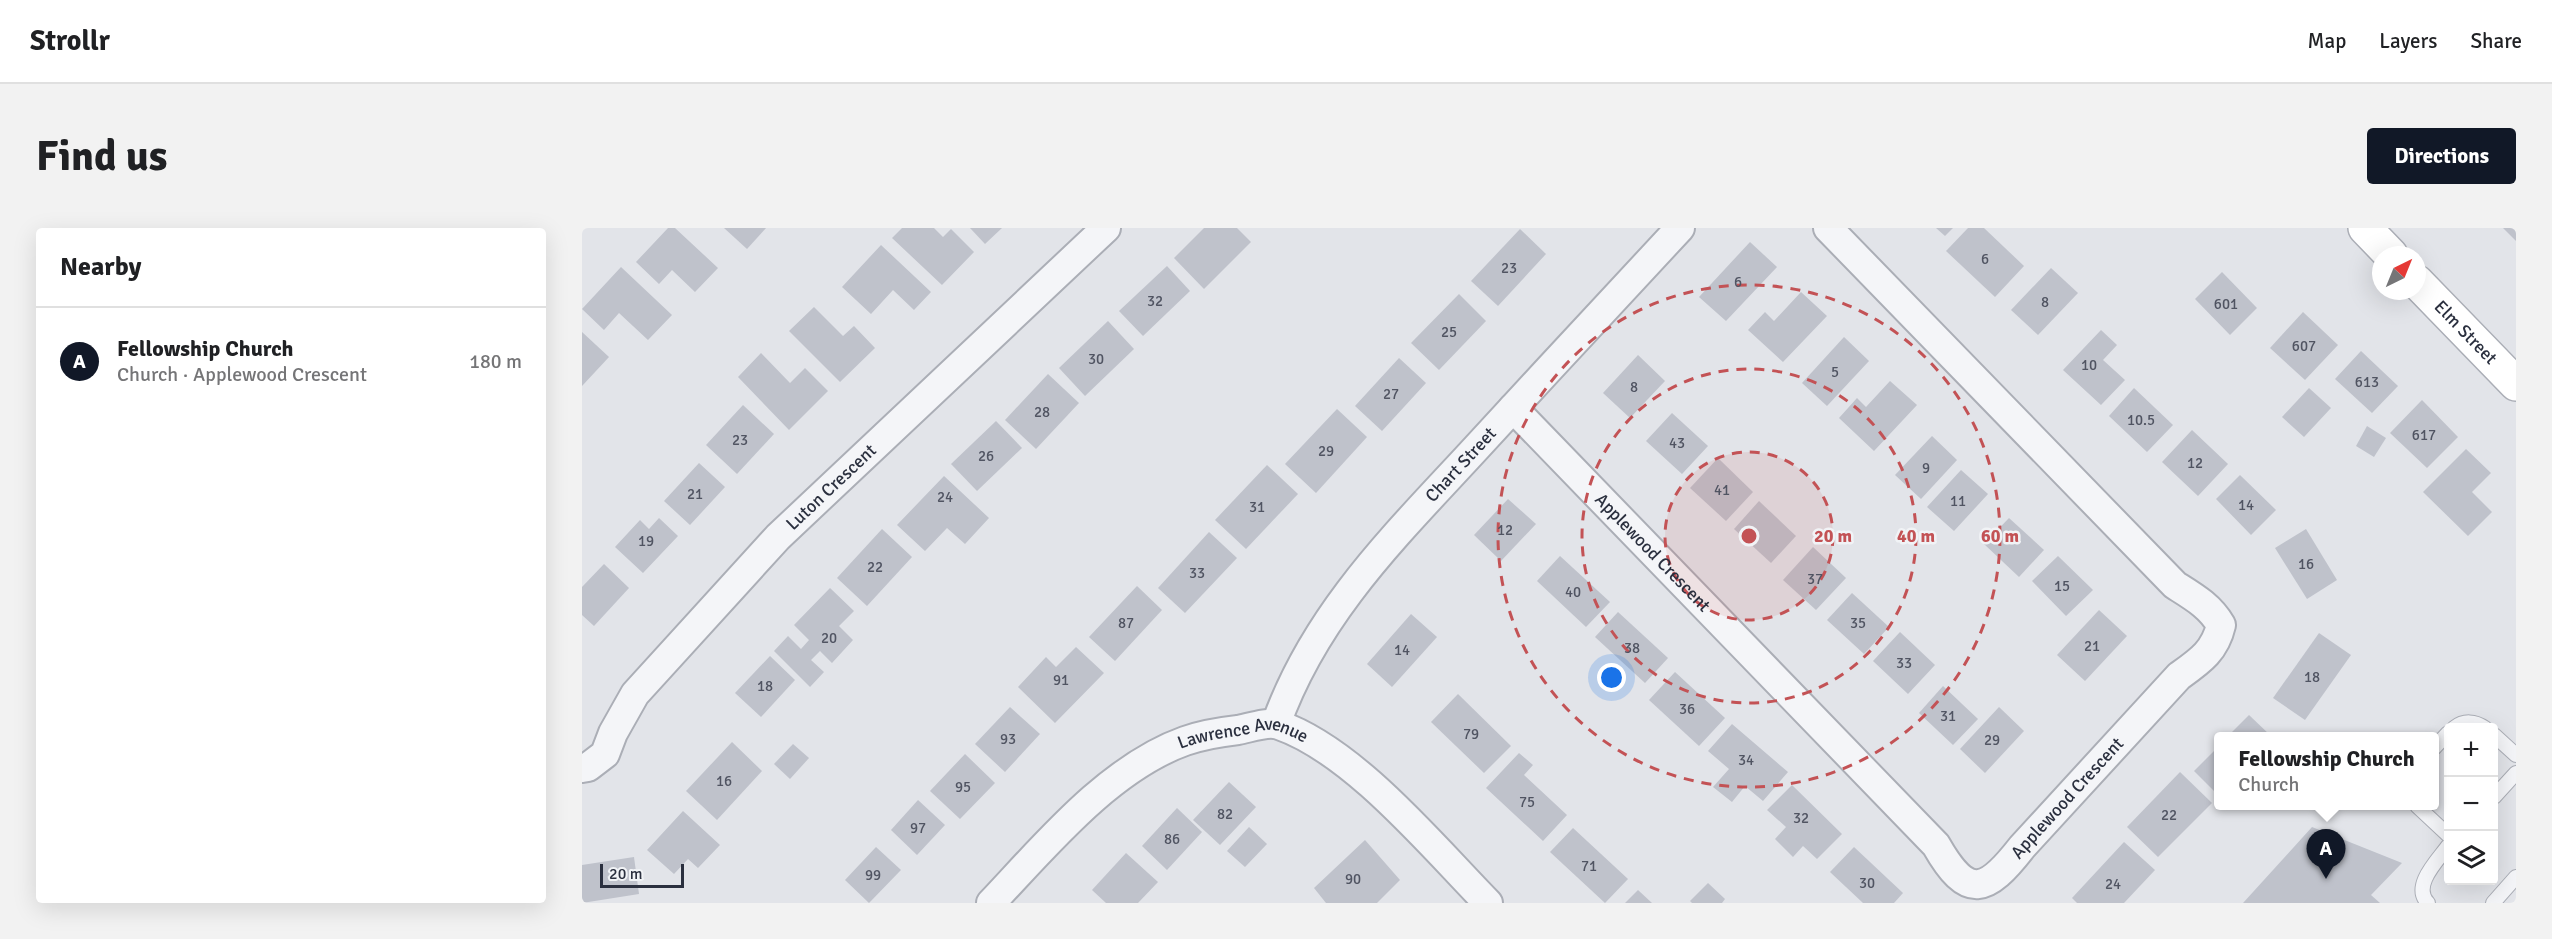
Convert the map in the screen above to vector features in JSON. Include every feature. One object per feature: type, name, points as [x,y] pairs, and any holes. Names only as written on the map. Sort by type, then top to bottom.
[{"type":"main road","points":[[2365,228],[2382,246]]},
{"type":"main road","name":"Elm Street","points":[[2426,291],[2516,384]]},
{"type":"street","name":"Luton Crescent","points":[[582,768],[588,767],[605,754],[613,733],[635,694],[778,537],[1106,228]]},
{"type":"street","name":"Chart Street","points":[[1276,724],[1287,693],[1312,643],[1343,598],[1414,515],[1680,228]]},
{"type":"street","name":"Applewood Crescent","points":[[1513,408],[1936,845],[1950,869],[1961,879],[1975,885],[1990,882],[2002,873],[2022,847],[2180,676],[2207,656],[2217,642],[2221,625],[2213,612],[2175,585],[1828,228]]},
{"type":"street","name":"Lawrence Avenue","points":[[992,903],[1058,832],[1094,799],[1132,771],[1184,741],[1214,733],[1276,724],[1342,760],[1382,795],[1487,902]]},
{"type":"lane","points":[[2498,739],[2516,755]]},
{"type":"lane","points":[[2498,792],[2516,773]]},
{"type":"lane","points":[[2421,810],[2444,831]]},
{"type":"lane","points":[[2428,903],[2424,900],[2422,888],[2426,877],[2444,852]]},
{"type":"lane","points":[[2493,903],[2516,877]]},
{"type":"building","points":[[668,228],[675,228],[718,268],[695,292],[672,270],[659,284],[636,262]]},
{"type":"building","points":[[724,228],[766,228],[747,249]]},
{"type":"building","points":[[902,228],[934,228],[943,237],[951,229],[974,252],[942,285],[892,238]]},
{"type":"building","points":[[970,228],[1002,228],[985,244]]},
{"type":"building","points":[[1204,228],[1237,228],[1251,242],[1204,289],[1174,258]]},
{"type":"building","points":[[1936,228],[1953,228],[1945,236]]},
{"type":"building","points":[[1968,228],[1984,228],[2024,266],[1995,297],[1946,251]]},
{"type":"building","points":[[2503,228],[2516,228],[2516,241]]},
{"type":"building","points":[[1520,229],[1546,254],[1498,306],[1471,281]]},
{"type":"building","points":[[1750,242],[1777,267],[1726,321],[1699,297]]},
{"type":"building","points":[[881,245],[931,292],[914,310],[893,290],[871,314],[842,287]]},
{"type":"building","points":[[1167,266],[1190,291],[1143,336],[1119,311]]},
{"type":"building","points":[[621,267],[672,315],[648,340],[619,313],[604,330],[582,309]]},
{"type":"building","points":[[2051,268],[2078,293],[2038,335],[2011,310]]},
{"type":"building","points":[[2222,272],[2257,308],[2230,335],[2195,299]]},
{"type":"building","points":[[1801,292],[1827,316],[1783,362],[1748,330],[1765,312],[1774,321]]},
{"type":"building","points":[[1459,294],[1486,321],[1439,370],[1411,343]]},
{"type":"building","points":[[814,307],[843,336],[854,326],[875,348],[840,382],[789,331]]},
{"type":"building","points":[[2303,312],[2338,345],[2305,380],[2270,348]]},
{"type":"building","points":[[1108,321],[1134,349],[1085,396],[1059,368]]},
{"type":"building","points":[[2101,330],[2117,345],[2103,360],[2125,380],[2101,405],[2063,370]]},
{"type":"building","points":[[582,332],[609,357],[582,386]]},
{"type":"building","points":[[1844,337],[1869,361],[1827,406],[1802,383]]},
{"type":"building","points":[[2361,351],[2398,386],[2372,413],[2335,379]]},
{"type":"building","points":[[761,353],[790,383],[805,368],[828,391],[789,430],[738,377]]},
{"type":"building","points":[[1638,355],[1665,381],[1630,418],[1603,393]]},
{"type":"building","points":[[1399,358],[1426,383],[1382,431],[1355,406]]},
{"type":"building","points":[[1048,374],[1079,403],[1036,449],[1005,420]]},
{"type":"building","points":[[1890,381],[1917,405],[1874,451],[1839,418],[1857,398],[1866,407]]},
{"type":"building","points":[[2134,388],[2173,425],[2147,452],[2109,416]]},
{"type":"building","points":[[2309,388],[2331,408],[2304,437],[2282,417]]},
{"type":"building","points":[[2422,400],[2458,437],[2427,468],[2390,433]]},
{"type":"building","points":[[743,405],[774,434],[737,474],[706,445]]},
{"type":"building","points":[[1337,409],[1367,437],[1316,493],[1285,464]]},
{"type":"building","points":[[1672,413],[1708,446],[1682,474],[1646,441]]},
{"type":"building","points":[[996,421],[1022,448],[977,491],[951,464]]},
{"type":"building","points":[[2367,426],[2386,438],[2374,457],[2356,446]]},
{"type":"building","points":[[2192,430],[2228,464],[2198,496],[2162,462]]},
{"type":"building","points":[[1932,436],[1957,460],[1921,499],[1895,475]]},
{"type":"building","points":[[2466,449],[2491,473],[2472,492],[2492,512],[2468,536],[2423,492]]},
{"type":"building","points":[[1718,458],[1753,492],[1726,521],[1690,488]]},
{"type":"building","points":[[699,463],[725,487],[690,525],[664,501]]},
{"type":"building","points":[[1267,465],[1298,494],[1246,549],[1215,520]]},
{"type":"building","points":[[1961,470],[1988,494],[1954,531],[1927,507]]},
{"type":"building","points":[[2240,475],[2276,510],[2251,535],[2216,499]]},
{"type":"building","points":[[944,476],[989,518],[965,544],[947,528],[925,551],[897,525]]},
{"type":"building","points":[[1508,499],[1536,524],[1501,561],[1474,535]]},
{"type":"building","points":[[1759,501],[1796,536],[1771,563],[1734,529]]},
{"type":"building","points":[[659,518],[678,536],[643,573],[615,547],[640,520],[649,529]]},
{"type":"building","points":[[2009,518],[2044,550],[2019,577],[1984,544]]},
{"type":"building","points":[[882,529],[912,557],[867,606],[837,578]]},
{"type":"building","points":[[2306,529],[2337,580],[2307,599],[2275,548]]},
{"type":"building","points":[[1209,532],[1237,558],[1185,613],[1158,588]]},
{"type":"building","points":[[1813,547],[1846,578],[1816,610],[1783,580]]},
{"type":"building","points":[[1560,556],[1610,602],[1586,627],[1537,581]]},
{"type":"building","points":[[2058,556],[2093,590],[2066,616],[2032,581]]},
{"type":"building","points":[[604,564],[629,588],[594,626],[582,615],[582,587]]},
{"type":"building","points":[[1137,586],[1162,610],[1115,661],[1089,637]]},
{"type":"building","points":[[830,588],[854,611],[839,626],[853,640],[832,663],[820,651],[811,660],[824,672],[810,687],[774,651],[788,636],[801,649],[809,640],[794,625]]},
{"type":"building","points":[[1852,593],[1889,627],[1864,654],[1827,620]]},
{"type":"building","points":[[2099,610],[2127,636],[2085,681],[2057,655]]},
{"type":"building","points":[[1618,612],[1668,658],[1645,683],[1595,637]]},
{"type":"building","points":[[1411,614],[1437,637],[1392,687],[1367,664]]},
{"type":"building","points":[[1900,632],[1935,665],[1908,694],[1873,661]]},
{"type":"building","points":[[2319,633],[2351,655],[2305,720],[2273,698]]},
{"type":"building","points":[[1076,647],[1104,673],[1055,723],[1018,687],[1046,657],[1056,667]]},
{"type":"building","points":[[770,656],[795,680],[761,717],[735,693]]},
{"type":"building","points":[[1675,672],[1725,718],[1699,746],[1649,700]]},
{"type":"building","points":[[1943,686],[1978,719],[1953,745],[1919,713]]},
{"type":"building","points":[[1458,694],[1511,746],[1484,773],[1431,722]]},
{"type":"building","points":[[1010,707],[1040,734],[1005,772],[975,744]]},
{"type":"building","points":[[1999,707],[2024,731],[1985,773],[1960,749]]},
{"type":"building","points":[[2249,715],[2267,732],[2232,732]]},
{"type":"building","points":[[1732,724],[1788,772],[1763,801],[1745,786],[1732,802],[1713,787],[1729,769],[1708,751]]},
{"type":"building","points":[[732,742],[762,771],[717,820],[686,791]]},
{"type":"building","points":[[793,744],[809,758],[790,779],[774,764]]},
{"type":"building","points":[[2214,751],[2214,791],[2194,771]]},
{"type":"building","points":[[1519,753],[1533,765],[1524,775],[1567,815],[1543,841],[1486,788]]},
{"type":"building","points":[[965,754],[995,783],[960,819],[930,791]]},
{"type":"building","points":[[2180,772],[2212,803],[2158,857],[2127,827]]},
{"type":"building","points":[[1229,782],[1256,807],[1220,845],[1193,820]]},
{"type":"building","points":[[1792,785],[1842,834],[1817,859],[1803,846],[1793,857],[1775,839],[1786,827],[1767,810]]},
{"type":"building","points":[[918,800],[945,825],[917,855],[891,830]]},
{"type":"building","points":[[1177,808],[1202,832],[1167,870],[1142,846]]},
{"type":"building","points":[[683,811],[720,845],[698,868],[688,859],[674,874],[647,850]]},
{"type":"building","points":[[1249,827],[1267,844],[1245,867],[1227,851]]},
{"type":"building","points":[[2312,827],[2402,863],[2371,895],[2380,903],[2243,903]]},
{"type":"building","points":[[1573,828],[1628,879],[1605,903],[1550,852]]},
{"type":"building","points":[[1365,840],[1400,880],[1377,903],[1326,903],[1314,888]]},
{"type":"building","points":[[2124,842],[2155,870],[2124,903],[2077,903],[2072,898]]},
{"type":"building","points":[[876,847],[901,870],[869,903],[845,880]]},
{"type":"building","points":[[1854,847],[1903,893],[1894,903],[1863,903],[1830,872]]},
{"type":"building","points":[[1126,853],[1158,882],[1138,903],[1106,903],[1092,890]]},
{"type":"building","points":[[634,857],[639,894],[582,903],[582,865]]},
{"type":"building","points":[[1708,883],[1725,899],[1722,903],[1692,903],[1690,901]]},
{"type":"building","points":[[1638,890],[1652,903],[1625,903]]},
{"type":"place","name":"Fellowship Church","points":[[2326,879]]}]
